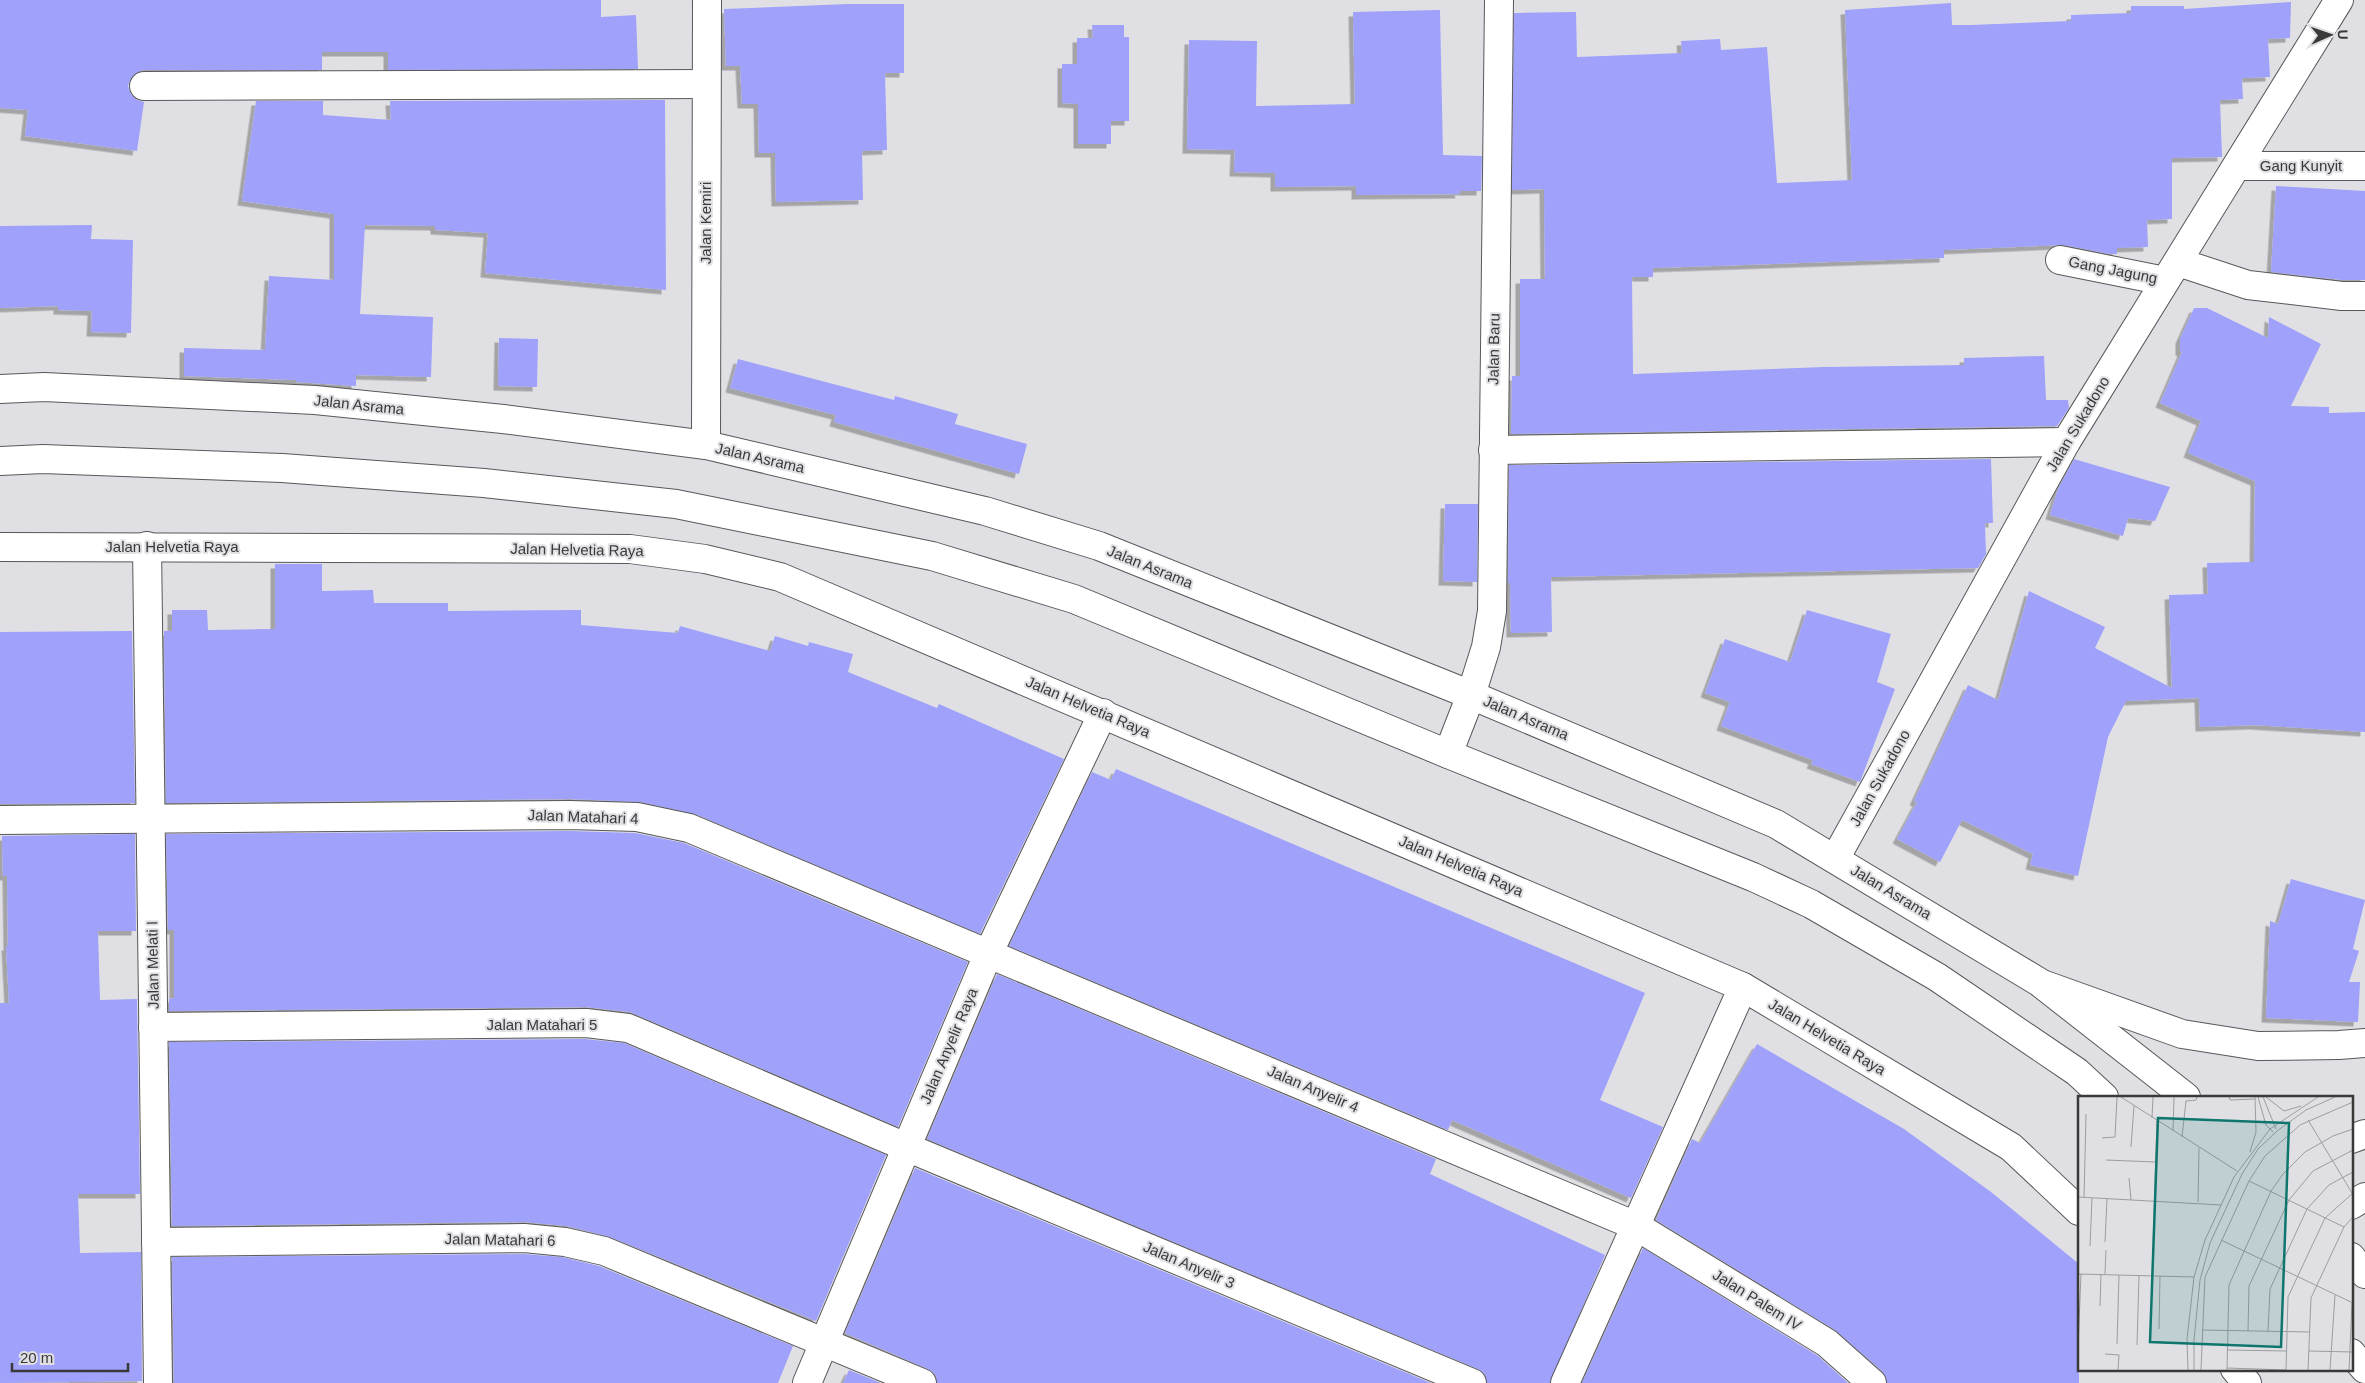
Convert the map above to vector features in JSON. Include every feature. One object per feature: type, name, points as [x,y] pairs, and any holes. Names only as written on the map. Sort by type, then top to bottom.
[{"type":"main road","name":"Jalan Kemiri","points":[[706,445],[707,0]]},
{"type":"main road","name":"Jalan Baru","points":[[1448,754],[1471,695],[1486,646],[1492,611],[1499,0]]},
{"type":"main road","name":"Jalan Sukadono","points":[[1835,859],[2066,442],[2339,0]]},
{"type":"main road","points":[[144,86],[706,84]]},
{"type":"main road","name":"Gang Kunyit","points":[[2238,166],[2365,166]]},
{"type":"main road","name":"Gang Jagung","points":[[2060,260],[2171,271],[2248,286],[2342,296],[2365,296]]},
{"type":"main road","name":"Jalan Asrama","points":[[0,389],[44,387],[315,400],[504,419],[706,445],[985,511],[1099,546],[1471,695],[1776,824],[2039,982],[2185,1096]]},
{"type":"main road","points":[[1493,450],[2066,442]]},
{"type":"main road","points":[[0,461],[43,459],[282,468],[484,483],[686,506],[932,556],[1074,599],[1448,754],[1753,877],[1811,904],[1937,978],[2077,1072],[2103,1096]]},
{"type":"main road","name":"Jalan Melati I","points":[[147,546],[158,1383]]},
{"type":"main road","name":"Jalan Helvetia Raya","points":[[0,547],[630,549],[705,559],[780,577],[1743,987],[2011,1147],[2078,1210]]},
{"type":"main road","name":"Jalan Anyelir Raya","points":[[807,1383],[989,952],[1103,714]]},
{"type":"main road","name":"Jalan Matahari 4","points":[[0,820],[560,815],[637,817],[689,828],[989,952]]},
{"type":"main road","name":"Jalan Anyelir 4","points":[[989,952],[1636,1226]]},
{"type":"main road","points":[[2039,982],[2182,1034],[2258,1046],[2339,1046],[2365,1043]]},
{"type":"main road","points":[[1565,1383],[1743,987]]},
{"type":"main road","name":"Jalan Matahari 5","points":[[153,1028],[586,1023],[628,1028],[906,1147]]},
{"type":"main road","points":[[2352,1139],[2365,1134]]},
{"type":"main road","name":"Jalan Anyelir 3","points":[[906,1147],[1472,1383]]},
{"type":"main road","points":[[2352,1204],[2365,1197]]},
{"type":"main road","name":"Jalan Palem IV","points":[[1636,1226],[1827,1343],[1872,1383]]},
{"type":"main road","name":"Jalan Matahari 6","points":[[156,1242],[524,1238],[565,1242],[604,1251],[922,1383]]},
{"type":"main road","points":[[2352,1258],[2365,1274]]},
{"type":"main road","points":[[2352,1354],[2365,1370]]},
{"type":"main road","points":[[2235,1370],[2247,1383]]},
{"type":"building","points":[[0,0],[601,0],[601,17],[636,15],[638,69],[388,70],[388,52],[322,52],[322,70],[143,70],[131,78],[128,86],[131,94],[137,100],[144,102],[137,151],[25,136],[28,110],[0,108]]},
{"type":"building","points":[[2291,2],[2290,38],[2268,39],[2270,77],[2242,78],[2243,99],[2220,100],[2222,157],[2172,158],[2172,219],[2147,220],[2148,247],[2117,248],[2117,254],[2063,245],[1944,250],[1944,258],[1653,268],[1653,277],[1632,277],[1633,374],[1824,367],[1964,365],[1964,358],[2044,356],[2046,400],[2068,400],[2069,408],[2057,426],[1511,434],[1512,376],[1520,376],[1520,279],[1545,279],[1544,189],[1512,190],[1514,13],[1576,12],[1577,57],[1682,53],[1681,41],[1720,39],[1721,50],[1767,47],[1777,183],[1852,180],[1845,10],[1951,3],[1952,25],[1971,25],[2071,21],[2071,15],[2131,13],[2131,6],[2184,6],[2184,9]]},
{"type":"building","points":[[848,4],[904,4],[904,73],[885,73],[887,150],[862,151],[863,200],[776,202],[775,153],[759,153],[758,104],[742,104],[740,66],[726,66],[724,9]]},
{"type":"building","points":[[1440,10],[1443,155],[1482,156],[1481,191],[1459,191],[1460,194],[1356,195],[1356,186],[1275,187],[1275,173],[1234,172],[1235,150],[1187,149],[1189,40],[1257,41],[1256,106],[1355,104],[1353,12]]},
{"type":"building","points":[[1092,25],[1124,25],[1124,37],[1129,37],[1129,121],[1111,121],[1111,144],[1078,144],[1078,104],[1062,103],[1062,64],[1077,64],[1077,38],[1093,38]]},
{"type":"building","points":[[665,100],[666,290],[485,273],[488,233],[435,230],[435,226],[365,225],[360,314],[433,317],[431,377],[356,375],[356,386],[296,382],[296,380],[184,376],[184,348],[265,350],[269,276],[334,280],[334,214],[242,201],[256,101],[323,101],[323,115],[391,120],[390,101]]},
{"type":"building","points":[[2276,186],[2365,191],[2365,280],[2343,280],[2271,272]]},
{"type":"building","points":[[92,225],[91,239],[133,240],[131,333],[91,332],[92,311],[58,310],[58,306],[0,308],[0,226]]},
{"type":"building","points":[[2194,308],[2207,308],[2268,338],[2269,317],[2321,344],[2291,406],[2329,407],[2329,413],[2365,412],[2365,732],[2254,725],[2200,727],[2199,698],[2126,701],[2108,737],[2078,876],[2030,865],[2033,854],[1962,820],[1940,862],[1897,839],[1917,802],[1914,801],[1968,685],[1998,700],[2029,591],[2105,627],[2095,648],[2172,688],[2169,595],[2208,594],[2207,563],[2254,562],[2255,481],[2188,453],[2201,421],[2160,403],[2182,352],[2180,351],[2180,339]]},
{"type":"building","points":[[499,338],[538,339],[537,387],[498,386]]},
{"type":"building","points":[[738,359],[894,400],[895,396],[958,414],[955,424],[1027,444],[1019,474],[834,422],[836,415],[730,388]]},
{"type":"building","points":[[1991,459],[1993,523],[1985,523],[1986,554],[1978,568],[1551,577],[1552,632],[1511,633],[1510,583],[1508,583],[1509,465]]},
{"type":"building","points":[[2074,459],[2170,487],[2155,521],[2128,518],[2123,536],[2050,515],[2058,489]]},
{"type":"building","points":[[1445,504],[1478,504],[1477,582],[1443,581]]},
{"type":"building","points":[[275,564],[322,564],[322,591],[373,590],[374,603],[448,603],[448,611],[581,610],[581,625],[678,633],[680,626],[770,651],[775,636],[808,646],[809,642],[853,654],[848,672],[937,708],[939,704],[1064,759],[980,934],[695,814],[640,802],[570,799],[166,803],[164,631],[172,631],[172,610],[207,610],[208,630],[275,629]]},
{"type":"building","points":[[1807,610],[1891,634],[1877,682],[1895,689],[1860,782],[1811,764],[1813,760],[1721,726],[1730,702],[1705,693],[1725,639],[1790,662]]},
{"type":"building","points":[[132,631],[135,803],[0,804],[0,632]]},
{"type":"building","points":[[1116,769],[1645,993],[1600,1100],[1663,1127],[1631,1198],[1452,1120],[1448,1130],[1009,946],[1092,772],[1111,780]]},
{"type":"building","points":[[570,831],[635,833],[684,843],[968,962],[898,1127],[630,1012],[586,1007],[169,1011],[169,999],[174,998],[174,930],[168,930],[166,834]]},
{"type":"building","points":[[135,834],[136,931],[98,931],[100,1000],[137,999],[140,1194],[78,1194],[80,1253],[141,1252],[142,1381],[0,1383],[0,1003],[9,1003],[6,946],[8,946],[7,876],[3,876],[2,836]]},
{"type":"building","points":[[2291,879],[2365,900],[2353,949],[2359,951],[2349,982],[2360,982],[2358,1022],[2266,1018],[2270,921],[2278,924]]},
{"type":"building","points":[[997,974],[1436,1159],[1430,1174],[1605,1255],[1550,1383],[1487,1383],[1485,1374],[1478,1369],[927,1139]]},
{"type":"building","points":[[585,1039],[624,1043],[886,1155],[816,1321],[610,1237],[567,1226],[524,1222],[172,1226],[169,1042]]},
{"type":"building","points":[[1757,1044],[1904,1129],[1991,1192],[2078,1263],[2079,1383],[1887,1383],[1882,1371],[1835,1330],[1656,1220],[1692,1139],[1700,1143]]},
{"type":"building","points":[[915,1168],[1431,1383],[937,1383],[935,1374],[928,1369],[845,1333]]},
{"type":"building","points":[[1643,1248],[1818,1356],[1848,1383],[1582,1383]]},
{"type":"building","points":[[523,1254],[562,1257],[599,1266],[793,1346],[778,1383],[174,1383],[172,1257]]},
{"type":"building","points":[[849,1370],[881,1383],[843,1383]]}]
